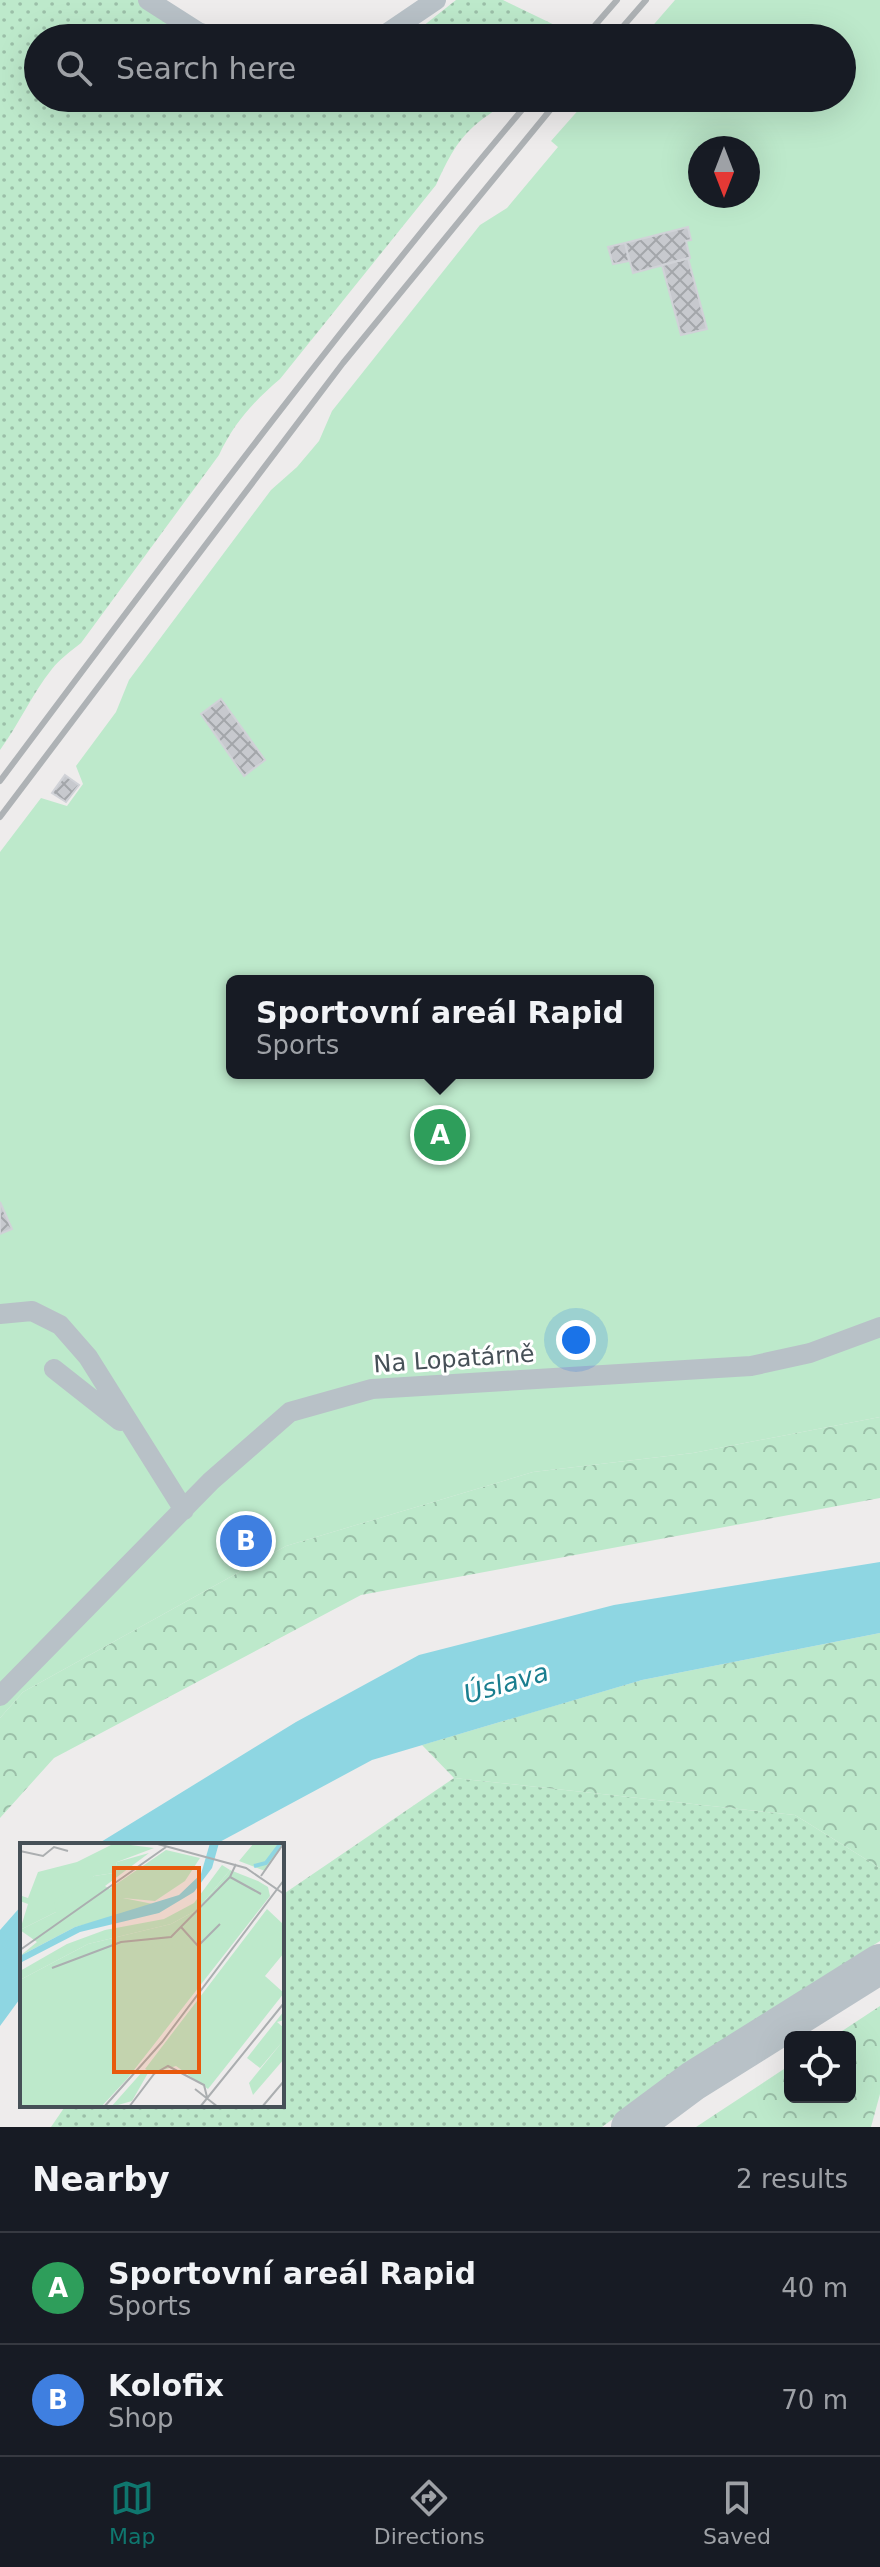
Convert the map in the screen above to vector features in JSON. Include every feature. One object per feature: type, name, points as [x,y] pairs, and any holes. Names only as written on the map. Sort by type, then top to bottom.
[{"type":"street","points":[[631,2127],[693,2081],[880,1964]]},
{"type":"lane","points":[[148,0],[186,24]]},
{"type":"lane","points":[[401,24],[436,0]]},
{"type":"lane","points":[[0,1314],[32,1311],[60,1325],[88,1357],[184,1510]]},
{"type":"lane","name":"Na Lopatárně","points":[[0,1696],[238,1455],[290,1412],[372,1389],[751,1366],[810,1353],[880,1327]]},
{"type":"lane","points":[[54,1369],[132,1431]]},
{"type":"green space","points":[[0,0],[138,0],[175,24],[24,24],[24,112],[492,112],[461,139],[436,185],[280,379],[245,414],[219,455],[81,643],[58,662],[45,679],[0,750]]},
{"type":"green space","points":[[456,0],[503,0],[553,24],[426,24]]},
{"type":"green space","points":[[675,0],[880,0],[880,1417],[693,1453],[533,1472],[286,1546],[23,1692],[0,1718],[0,852],[41,798],[67,806],[83,784],[76,766],[116,712],[129,680],[271,490],[297,467],[319,441],[332,411],[480,225],[507,208],[558,147],[551,141],[577,112],[856,112],[856,24],[654,24]]},
{"type":"green space","points":[[880,1417],[880,1498],[361,1595],[54,1758],[0,1818],[0,1718],[23,1692],[286,1546],[533,1472],[693,1453]]},
{"type":"green space","points":[[880,1633],[880,1868],[795,1815],[454,1778],[422,1745],[642,1680]]},
{"type":"green space","points":[[454,1778],[795,1815],[880,1868],[880,1941],[701,2054],[602,2127],[51,2127],[65,2107],[284,2107],[284,1894]]},
{"type":"green space","points":[[880,2006],[880,2094],[871,2127],[696,2127],[784,2069],[784,2103],[856,2103],[856,2031],[842,2031]]},
{"type":"water","name":"Úslava","points":[[880,1562],[880,1633],[642,1680],[372,1760],[218,1843],[99,1843],[296,1722],[419,1655],[614,1605]]},
{"type":"water","points":[[20,1907],[20,1999],[0,2026],[0,1930]]},
{"type":"building","points":[[688,227],[691,240],[686,241],[690,258],[633,273],[625,243]]},
{"type":"building","points":[[625,243],[629,261],[613,264],[608,247]]},
{"type":"building","points":[[688,258],[707,329],[681,335],[662,265]]},
{"type":"building","points":[[221,699],[265,760],[244,776],[201,714]]},
{"type":"building","points":[[65,775],[79,785],[66,802],[52,793]]},
{"type":"building","points":[[0,1202],[12,1229],[0,1234]]},
{"type":"railway","points":[[596,24],[617,0]]},
{"type":"railway","points":[[625,24],[646,0]]},
{"type":"railway","points":[[0,781],[327,350],[520,112]]},
{"type":"railway","points":[[0,817],[343,363],[549,112]]},
{"type":"place","name":"Sportovní areál Rapid","points":[[440,1135]]},
{"type":"place","name":"Kolofix","points":[[246,1541]]}]
